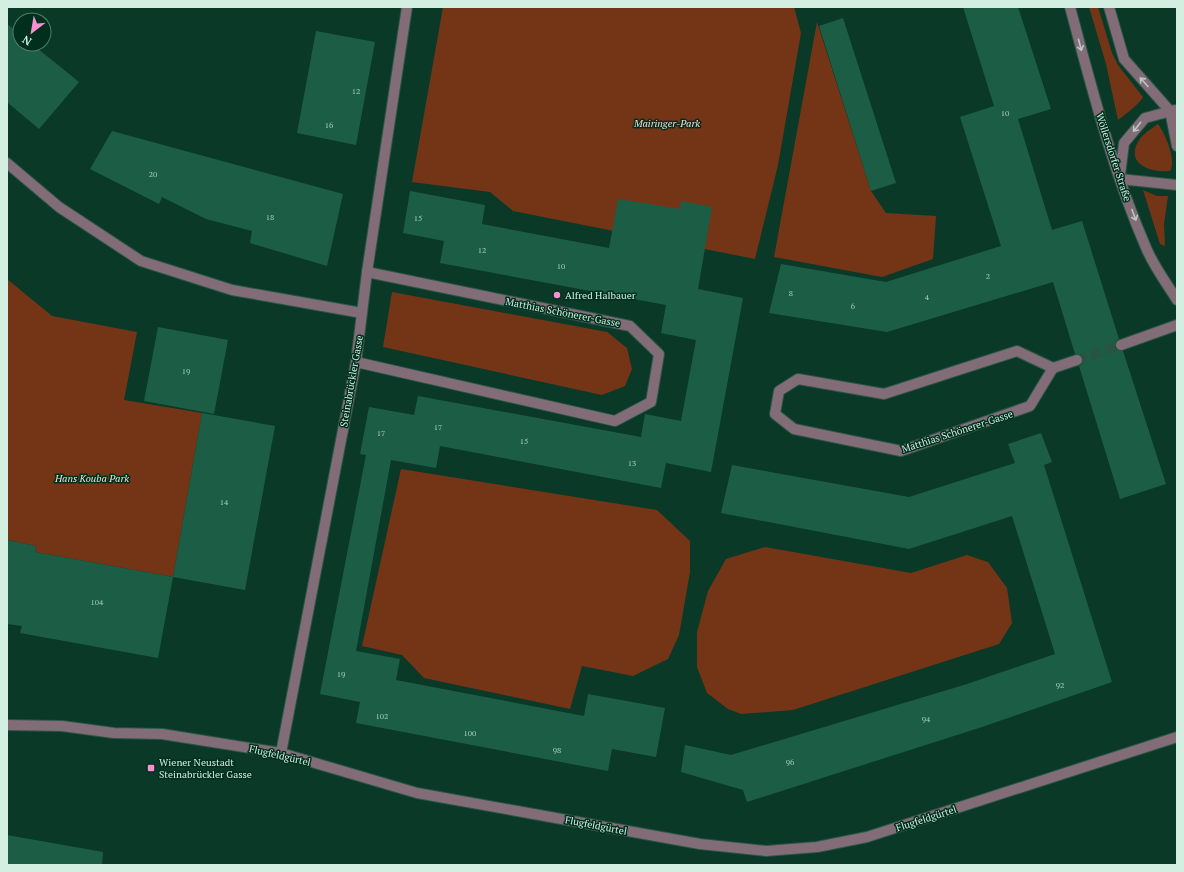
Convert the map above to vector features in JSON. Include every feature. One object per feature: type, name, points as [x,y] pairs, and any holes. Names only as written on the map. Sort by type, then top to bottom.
[{"type":"street","name":"Steinabrückler Gasse","points":[[281,753],[356,362],[367,272],[407,7]]},
{"type":"street","name":"Wöllersdorfer Straße","points":[[1070,7],[1106,138],[1120,179],[1148,252],[1177,300]]},
{"type":"street","points":[[1109,7],[1124,59],[1174,110],[1177,146]]},
{"type":"street","points":[[1174,110],[1145,118],[1124,143],[1120,179],[1177,185]]},
{"type":"street","points":[[7,163],[59,207],[141,261],[232,290],[362,313]]},
{"type":"street","name":"Matthias Schönerer-Gasse","points":[[356,362],[615,421],[651,402],[659,354],[630,326],[367,272]]},
{"type":"street","points":[[1121,345],[1177,325]]},
{"type":"street","name":"Matthias Schönerer-Gasse","points":[[1017,350],[1053,368],[1030,406],[901,451],[794,429],[775,414],[779,392],[798,379],[884,394],[1017,350]]},
{"type":"street","points":[[1053,368],[1077,360]]},
{"type":"street","name":"Flugfeldgürtel","points":[[7,725],[62,726],[114,733],[162,734],[281,753],[417,792],[700,844],[766,851],[817,847],[867,837],[1177,737]]},
{"type":"green space","name":"Mairinger-Park","points":[[443,7],[794,7],[801,33],[778,165],[755,259],[513,211],[490,192],[412,182]]},
{"type":"green space","points":[[1089,7],[1098,7],[1112,53],[1118,65],[1143,97],[1136,106],[1118,120],[1106,64]]},
{"type":"green space","points":[[817,22],[871,191],[886,213],[936,216],[933,259],[882,277],[774,257]]},
{"type":"green space","points":[[1158,124],[1167,140],[1171,154],[1172,166],[1170,171],[1148,168],[1137,161],[1135,155],[1135,148],[1139,140],[1145,133]]},
{"type":"green space","points":[[1143,190],[1157,196],[1168,196],[1164,224],[1165,246],[1160,244]]},
{"type":"green space","name":"Hans Kouba Park","points":[[7,279],[52,316],[137,332],[124,400],[202,413],[173,577],[35,552],[36,546],[7,540]]},
{"type":"green space","points":[[392,292],[607,332],[627,348],[632,369],[625,386],[602,395],[383,347]]},
{"type":"green space","points":[[401,469],[657,510],[690,541],[690,572],[679,635],[668,659],[633,676],[582,666],[570,709],[424,678],[402,655],[362,646]]},
{"type":"green space","points":[[765,547],[911,573],[967,555],[988,562],[1007,588],[1012,623],[999,644],[793,710],[741,714],[728,709],[707,693],[697,667],[697,632],[708,591],[726,559]]},
{"type":"building","points":[[963,7],[1018,7],[1051,109],[1018,119],[1052,230],[1082,221],[1119,339],[1116,341],[1115,347],[1117,350],[1123,351],[1166,484],[1120,499],[1079,366],[1082,364],[1083,358],[1081,355],[1075,354],[1053,282],[887,332],[769,313],[781,264],[886,282],[1001,246],[960,117],[994,106]]},
{"type":"building","points":[[843,18],[896,183],[871,191],[819,26]]},
{"type":"building","points":[[7,24],[12,28],[12,52],[42,52],[79,82],[39,129],[7,102]]},
{"type":"building","points":[[316,31],[375,42],[356,145],[297,133]]},
{"type":"building","points":[[112,131],[343,194],[327,266],[250,243],[252,231],[206,219],[162,197],[159,204],[90,169]]},
{"type":"building","points":[[410,191],[485,205],[482,224],[609,248],[618,199],[680,209],[681,201],[712,207],[698,289],[743,298],[711,472],[666,463],[661,488],[440,446],[436,468],[391,460],[356,651],[400,659],[396,680],[584,716],[588,694],[665,708],[656,757],[612,749],[608,771],[356,723],[360,702],[320,694],[366,455],[360,454],[369,407],[414,415],[418,396],[641,437],[645,414],[681,421],[696,340],[661,333],[666,305],[440,263],[444,241],[403,233]]},
{"type":"building","points":[[158,327],[228,340],[214,414],[144,401]]},
{"type":"building","points":[[202,413],[275,426],[245,590],[173,577]]},
{"type":"building","points":[[1041,433],[1052,462],[1044,465],[1112,682],[982,727],[747,802],[743,790],[681,772],[685,745],[731,755],[967,684],[1055,654],[1012,516],[909,549],[721,513],[732,465],[909,497],[1015,463],[1008,444]]},
{"type":"building","points":[[7,540],[36,546],[35,552],[173,577],[158,658],[20,633],[22,626],[7,624]]},
{"type":"building","points":[[7,835],[103,852],[102,865],[7,865]]},
{"type":"tunnel","points":[[1077,360],[1121,345]]},
{"type":"place","name":"Alfred Halbauer","points":[[557,295]]},
{"type":"place","name":"Wiener Neustadt Steinabrückler Gasse","points":[[151,768]]}]
